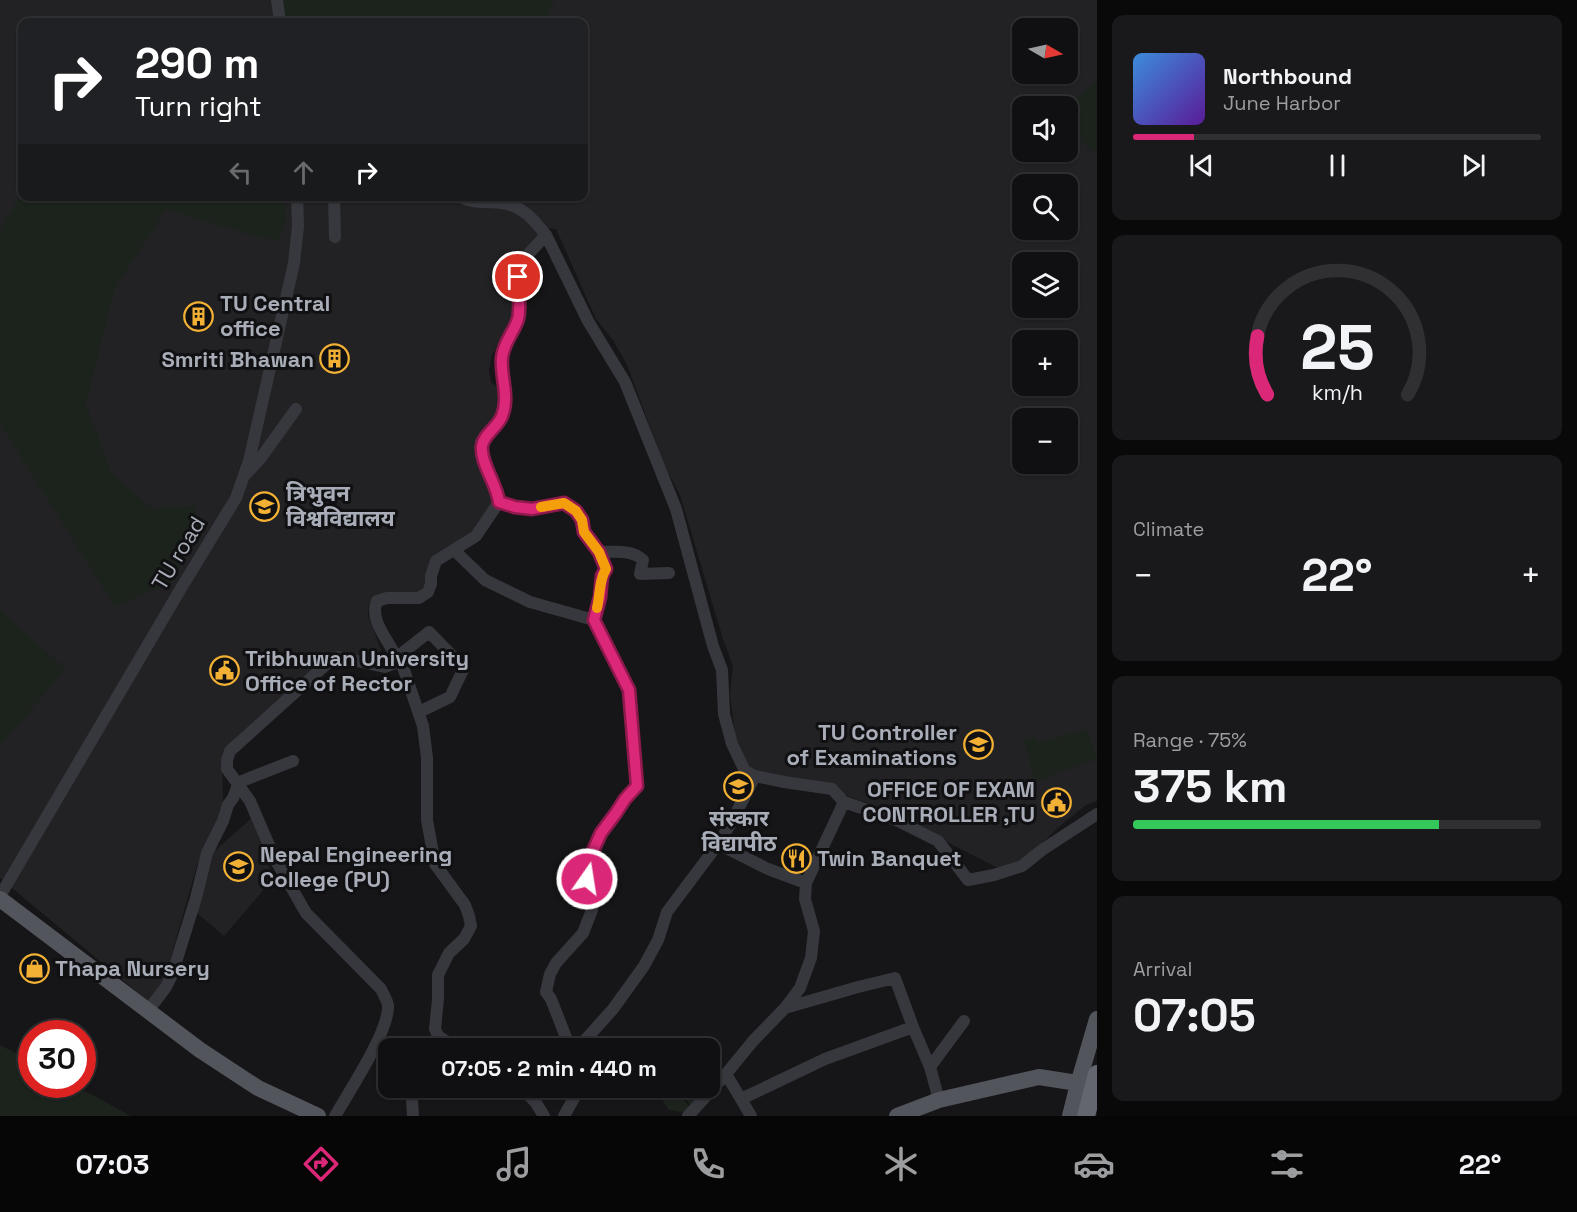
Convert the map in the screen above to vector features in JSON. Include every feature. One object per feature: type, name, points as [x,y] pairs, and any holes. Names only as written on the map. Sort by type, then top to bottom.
[{"type":"highway","points":[[1086,1116],[1091,1085]]},
{"type":"main road","points":[[0,897],[200,1050],[258,1088],[318,1116]]},
{"type":"main road","points":[[1070,1116],[1091,1085],[1097,1019]]},
{"type":"main road","points":[[897,1116],[939,1100],[1039,1077],[1091,1085]]},
{"type":"street","points":[[277,0],[279,18]]},
{"type":"street","name":"TU road","points":[[0,897],[236,498],[249,461],[294,263],[298,226],[297,201]]},
{"type":"street","points":[[334,201],[335,237]]},
{"type":"street","points":[[469,201],[502,203],[516,207],[532,217],[546,235],[588,321],[625,382],[676,509],[713,646],[722,670],[723,709],[732,744],[745,771],[755,776],[832,789],[844,802],[896,820],[938,841],[968,880],[1022,866],[1097,814]]},
{"type":"street","points":[[441,1038],[435,1029],[438,975],[449,953],[464,939],[471,926],[465,905],[435,864],[427,820],[428,758],[423,726],[403,667],[397,660],[377,620],[374,608],[377,601],[387,597],[419,598],[428,592],[436,561],[476,536],[499,502],[498,492],[482,451],[482,442],[502,418],[506,390],[502,357],[505,344],[519,316],[520,263],[546,235]]},
{"type":"street","points":[[243,477],[260,459],[296,409]]},
{"type":"street","points":[[499,502],[532,509],[564,503],[576,511],[582,520],[584,532],[599,552],[606,569],[602,576],[594,620],[629,690],[637,786],[607,824],[588,862],[587,879],[593,890],[592,910],[583,933],[556,963],[550,974],[546,992],[566,1038]]},
{"type":"street","points":[[454,550],[485,580],[530,602],[594,620]]},
{"type":"street","points":[[599,552],[638,554],[643,560],[640,574],[669,573]]},
{"type":"street","points":[[334,1116],[373,1051],[385,1021],[388,1005],[381,989],[306,913],[275,859],[250,801],[228,769],[227,760],[230,751],[332,659],[338,657],[385,667],[397,660],[429,632],[464,668],[450,697],[419,712]]},
{"type":"street","points":[[147,1011],[166,987],[172,975],[196,898],[207,853],[238,785],[242,781],[292,761]]},
{"type":"street","points":[[586,1038],[613,1009],[644,966],[658,940],[667,912],[718,844],[755,776]]},
{"type":"street","points":[[688,1116],[785,1008],[800,988],[811,958],[814,931],[805,899],[806,883],[844,802]]},
{"type":"street","points":[[718,844],[768,869],[806,883]]},
{"type":"street","points":[[785,1008],[895,978],[930,1067],[939,1100]]},
{"type":"street","points":[[930,1067],[964,1021]]},
{"type":"street","points":[[741,1099],[825,1059],[913,1027]]},
{"type":"street","points":[[726,1074],[751,1116]]},
{"type":"street","points":[[412,1098],[413,1116]]},
{"type":"street","points":[[531,1098],[544,1116]]},
{"type":"street","points":[[564,1116],[574,1098]]},
{"type":"shaded area","name":"त्रिभुवन विश्वविद्यालय","points":[[0,0],[1097,0],[1097,801],[1086,805],[1060,826],[1030,857],[1002,870],[876,806],[850,797],[828,785],[746,767],[735,734],[730,695],[733,666],[680,495],[665,467],[627,365],[613,340],[596,319],[556,229],[545,228],[523,260],[511,321],[492,355],[489,370],[491,382],[503,395],[504,405],[483,439],[495,499],[483,526],[431,561],[427,584],[419,594],[372,599],[368,615],[381,650],[379,656],[372,659],[340,653],[222,753],[222,812],[198,862],[163,985],[149,1002],[0,878]]},
{"type":"shaded area","points":[[281,0],[555,0],[545,18],[283,18]]},
{"type":"shaded area","points":[[1097,80],[1097,156],[1078,138],[1078,97]]},
{"type":"shaded area","points":[[18,199],[18,201],[285,201],[286,221],[278,241],[250,235],[166,209],[114,290],[86,403],[111,474],[152,508],[198,506],[174,581],[115,607],[0,424],[0,230]]},
{"type":"shaded area","points":[[0,611],[66,669],[0,746]]},
{"type":"shaded area","points":[[1087,729],[1097,759],[1035,781],[1024,740],[1036,737],[1038,743]]},
{"type":"shaded area","name":"Nepal Engineering College (PU)","points":[[253,817],[262,835],[272,880],[224,936],[197,913],[212,853]]},
{"type":"shaded area","points":[[0,1045],[18,1054],[18,1098],[96,1097],[131,1116],[0,1116]]},
{"type":"shaded area","points":[[661,1098],[682,1098],[697,1112],[685,1113],[669,1110]]},
{"type":"shaded area","points":[[685,1098],[699,1098],[691,1106]]},
{"type":"slow traffic","points":[[541,507],[564,503],[576,511],[582,520],[584,532],[599,552],[606,569],[602,576],[597,608]]},
{"type":"place","name":"TU Central office","points":[[199,316]]},
{"type":"place","name":"Smriti Bhawan","points":[[335,359]]},
{"type":"place","name":"त्रिभुवन विश्वविद्यालय","points":[[265,506]]},
{"type":"place","name":"Tribhuwan University Office of Rector","points":[[224,671]]},
{"type":"place","name":"TU Controller of Examinations","points":[[978,745]]},
{"type":"place","name":"संस्कार विद्यापीठ","points":[[739,786]]},
{"type":"place","name":"OFFICE OF EXAM CONTROLLER ,TU","points":[[1056,802]]},
{"type":"place","name":"Twin Banquet","points":[[796,858]]},
{"type":"place","name":"Nepal Engineering College (PU)","points":[[239,867]]},
{"type":"place","name":"Thapa Nursery","points":[[34,968]]},
{"type":"route","points":[[518,277],[519,316],[505,344],[502,357],[506,390],[502,418],[482,442],[482,451],[498,492],[499,502],[532,509],[564,503],[576,511],[582,520],[584,532],[599,552],[606,569],[602,576],[594,620],[630,691],[637,786],[601,833],[588,862],[587,879]]}]
